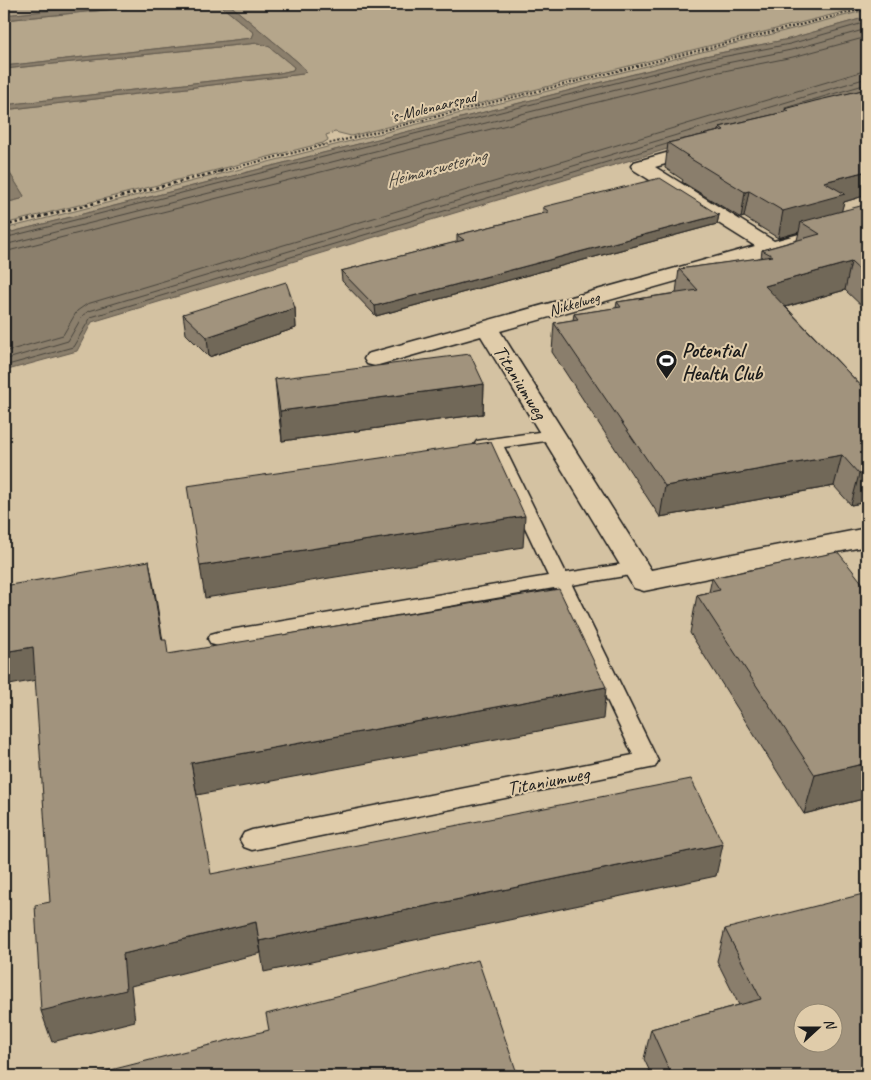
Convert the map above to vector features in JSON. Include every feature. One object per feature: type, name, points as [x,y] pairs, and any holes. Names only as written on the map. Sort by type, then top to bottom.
[{"type":"street","points":[[716,145],[640,166],[772,248]]},
{"type":"street","name":"Nikkelweg","points":[[375,359],[867,221]]},
{"type":"street","name":"Titaniumweg","points":[[486,328],[644,581],[867,537]]},
{"type":"lane","name":"Titaniumweg","points":[[465,448],[553,435]]},
{"type":"lane","name":"Titaniumweg","points":[[252,840],[647,761],[494,444]]},
{"type":"lane","points":[[218,639],[636,568]]},
{"type":"path","name":"'s-Molenaarspad","points":[[4,226],[867,8]]},
{"type":"shaded area","points":[[4,4],[117,4],[4,15]]},
{"type":"shaded area","points":[[166,4],[219,4],[254,33],[252,38],[4,66],[4,20]]},
{"type":"shaded area","points":[[229,4],[867,4],[867,6],[351,136],[335,132],[326,135],[328,140],[323,143],[4,224],[4,203],[21,199],[24,196],[4,164],[4,110],[303,74],[304,69],[299,63]]},
{"type":"shaded area","points":[[867,10],[865,15],[867,17],[789,39],[705,56],[4,234],[4,229]]},
{"type":"shaded area","points":[[258,43],[270,47],[294,67],[293,70],[4,105],[4,69]]},
{"type":"water","points":[[117,4],[166,4],[4,20],[4,15]]},
{"type":"water","points":[[219,4],[229,4],[306,71],[303,74],[4,110],[4,105],[293,70],[294,67],[270,47],[258,43],[4,69],[4,66],[252,38],[254,33]]},
{"type":"water","name":"Heimanswetering","points":[[867,17],[867,89],[92,322],[77,351],[4,371],[4,234],[705,56],[789,39]]},
{"type":"water","points":[[4,164],[24,196],[21,199],[4,203],[4,199],[9,197],[9,193],[4,185]]},
{"type":"building","points":[[867,89],[867,171],[824,182],[845,194],[783,211],[749,191],[745,192],[668,143],[724,130],[720,127],[789,111],[785,109]]},
{"type":"building","points":[[660,178],[719,215],[375,306],[341,271],[464,240],[457,235],[549,212],[543,207]]},
{"type":"building","points":[[864,205],[867,207],[867,277],[851,262],[765,286],[867,392],[867,473],[859,474],[842,455],[665,486],[554,323],[578,319],[574,314],[621,307],[617,302],[698,290],[679,269],[773,256],[762,250],[820,234],[801,222]]},
{"type":"building","points":[[286,282],[295,308],[207,337],[183,314]]},
{"type":"building","points":[[470,354],[484,384],[280,411],[275,379]]},
{"type":"building","points":[[491,442],[525,516],[200,566],[187,486]]},
{"type":"building","points":[[838,552],[867,589],[867,763],[815,775],[697,595],[720,590],[712,578]]},
{"type":"building","points":[[149,561],[162,640],[166,640],[168,654],[559,589],[606,687],[191,763],[211,874],[691,779],[723,844],[259,941],[256,922],[123,954],[126,990],[41,1011],[35,905],[50,902],[33,647],[4,652],[4,586]]},
{"type":"building","points":[[867,893],[867,1076],[672,1076],[651,1029],[761,999],[725,929]]},
{"type":"building","points":[[478,960],[518,1076],[87,1076],[269,1030],[266,1014]]},
{"type":"place","name":"Potential Health Club","points":[[666,380]]}]
